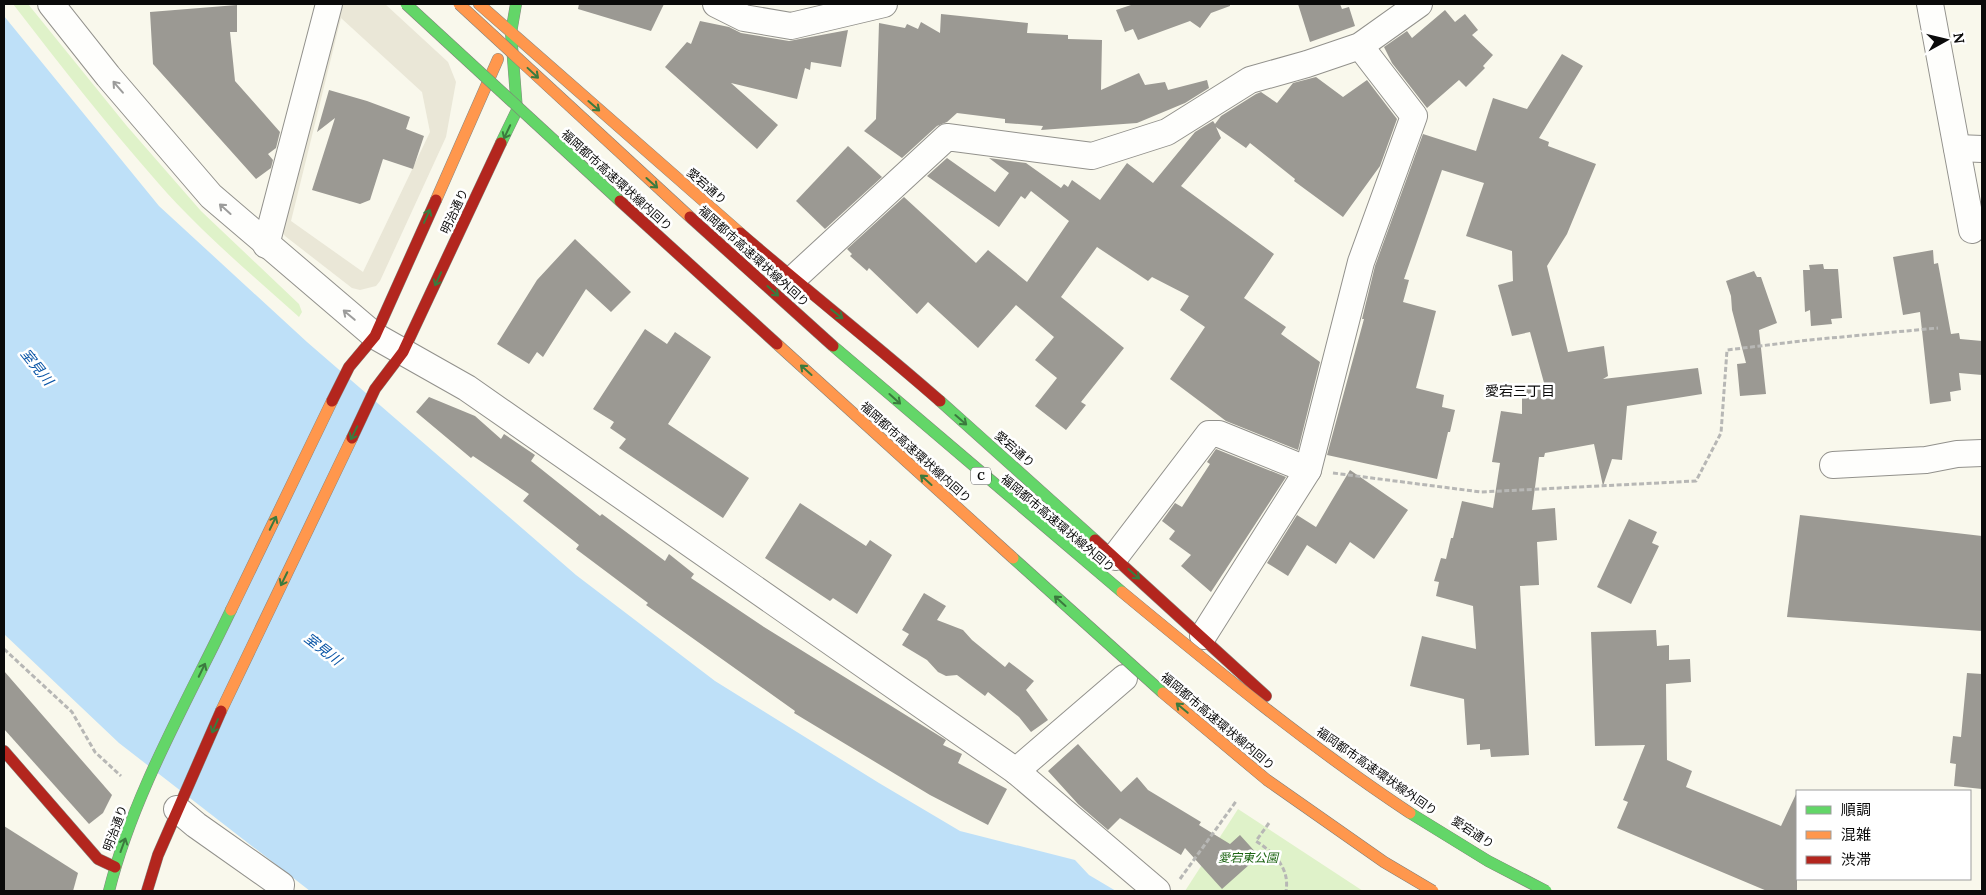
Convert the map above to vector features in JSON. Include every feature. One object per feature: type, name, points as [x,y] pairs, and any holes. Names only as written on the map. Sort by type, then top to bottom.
[{"type":"main road","points":[[407,4],[488,76],[517,110],[774,357]]},
{"type":"main road","name":"福岡都市高速環状線内回り","points":[[407,4],[624,205],[1140,674],[1267,780],[1384,862],[1433,891]]},
{"type":"main road","name":"福岡都市高速環状線外回り","points":[[459,4],[647,178],[992,485],[1206,662],[1304,738],[1414,816],[1522,879],[1548,891]]},
{"type":"main road","name":"愛宕通り","points":[[479,4],[793,279],[875,344],[1115,557],[1288,716],[1389,794],[1494,862],[1548,891]]},
{"type":"main road","name":"明治通り","points":[[178,808],[224,706],[376,389],[403,352],[517,110],[511,33],[516,4]]},
{"type":"main road","name":"明治通り","points":[[109,891],[115,867],[151,776],[349,366],[375,336],[488,76],[511,33]]},
{"type":"main road","points":[[875,449],[956,519],[1047,605]]},
{"type":"main road","points":[[1148,696],[1351,848],[1423,891]]},
{"type":"main road","points":[[4,751],[98,859],[115,867]]},
{"type":"main road","points":[[147,891],[158,855],[178,808]]},
{"type":"street","points":[[51,4],[108,76],[210,196],[375,336],[467,388],[1016,771],[1167,887]]},
{"type":"street","points":[[266,245],[329,4]]},
{"type":"street","points":[[716,4],[744,18],[790,15],[884,4]]},
{"type":"street","points":[[793,279],[947,137],[1092,156],[1167,132],[1250,80],[1307,64],[1360,46],[1419,4]]},
{"type":"street","points":[[1930,4],[1970,148],[1972,230]]},
{"type":"street","points":[[1202,636],[1308,470],[1361,262],[1414,116],[1360,46]]},
{"type":"street","points":[[1115,557],[1209,434],[1219,434],[1308,470]]},
{"type":"street","points":[[1832,465],[1926,460],[1957,454],[1982,453]]},
{"type":"street","points":[[1016,771],[1125,678]]},
{"type":"street","points":[[178,808],[196,825],[281,885],[280,891]]},
{"type":"path","points":[[1308,470],[1481,492],[1696,481],[1721,433],[1727,350],[1938,328]]},
{"type":"path","points":[[4,649],[72,712],[95,752],[126,780]]},
{"type":"path","points":[[1167,887],[1237,800]]},
{"type":"path","points":[[1269,822],[1256,841],[1282,864],[1287,884],[1286,891]]},
{"type":"green space","points":[[13,4],[28,4],[126,125],[201,211],[299,304],[302,312],[299,317],[175,202],[103,118]]},
{"type":"green space","name":"愛宕東公園","points":[[1238,809],[1363,891],[1185,891]]},
{"type":"shaded area","points":[[337,4],[385,4],[448,62],[456,82],[446,137],[380,281],[376,286],[360,290],[352,288],[285,236],[281,230]],"holes":[[[341,18],[422,92],[430,132],[363,272],[291,221]]]},
{"type":"water","name":"室見川","points":[[4,16],[159,206],[307,342],[576,575],[715,681],[960,831],[1075,860],[1089,875],[1116,891],[310,891],[119,743],[4,634]]},
{"type":"building","points":[[579,4],[664,4],[651,31],[578,9]]},
{"type":"building","points":[[1134,4],[1230,4],[1230,6],[1211,13],[1200,28],[1190,21],[1138,40],[1133,29],[1125,32],[1116,10]]},
{"type":"building","points":[[1298,4],[1340,4],[1342,9],[1349,7],[1355,26],[1310,42]]},
{"type":"building","points":[[237,5],[237,32],[230,32],[235,81],[280,132],[276,148],[268,154],[273,160],[271,168],[256,179],[153,64],[150,12]]},
{"type":"building","points":[[1445,10],[1455,22],[1465,14],[1478,30],[1472,35],[1493,55],[1483,66],[1485,68],[1466,87],[1459,80],[1427,108],[1392,63],[1384,47],[1407,31],[1412,38]]},
{"type":"building","points":[[941,14],[1028,23],[1027,33],[1068,35],[1068,39],[1102,40],[1101,90],[1139,73],[1145,85],[1165,82],[1168,90],[1207,80],[1209,88],[1185,103],[1137,123],[1041,130],[1043,126],[1005,123],[1005,119],[957,113],[947,122],[937,126],[902,158],[864,131],[876,119],[879,23],[905,28],[907,24],[918,29],[921,22],[940,33]]},
{"type":"building","points":[[700,21],[729,27],[741,33],[789,41],[848,30],[841,67],[811,62],[810,70],[805,68],[797,99],[731,83],[778,125],[757,149],[665,67],[687,42],[691,44]]},
{"type":"building","points":[[1562,54],[1583,66],[1539,138],[1549,142],[1548,146],[1596,164],[1567,234],[1547,266],[1568,352],[1604,346],[1608,376],[1603,379],[1698,368],[1702,394],[1627,406],[1622,460],[1612,459],[1603,486],[1594,444],[1545,453],[1544,457],[1539,457],[1532,510],[1555,508],[1557,540],[1537,542],[1539,585],[1520,586],[1529,755],[1491,757],[1490,749],[1480,750],[1480,744],[1467,745],[1464,699],[1410,686],[1422,636],[1476,649],[1473,606],[1436,596],[1439,582],[1434,581],[1441,558],[1446,559],[1462,501],[1493,508],[1500,463],[1492,462],[1501,411],[1522,414],[1522,389],[1546,390],[1530,332],[1512,336],[1498,285],[1513,281],[1512,251],[1466,236],[1484,183],[1442,170],[1404,279],[1409,280],[1403,302],[1436,311],[1416,388],[1444,395],[1442,407],[1455,410],[1437,479],[1327,455],[1364,319],[1362,319],[1375,266],[1423,134],[1476,151],[1493,98],[1527,109]]},
{"type":"building","points":[[1316,77],[1343,97],[1367,80],[1397,119],[1380,166],[1343,217],[1294,181],[1295,179],[1250,143],[1246,148],[1216,127],[1221,138],[1181,186],[1274,254],[1244,298],[1286,327],[1281,334],[1320,362],[1298,450],[1226,421],[1170,379],[1205,327],[1180,310],[1189,296],[1152,277],[1148,281],[1097,247],[1061,297],[1124,348],[1081,402],[1086,405],[1066,430],[1035,406],[1057,378],[1035,360],[1054,337],[1016,305],[978,348],[928,302],[917,314],[869,268],[867,271],[850,256],[852,254],[847,249],[904,197],[976,263],[988,250],[1027,282],[1069,221],[1031,191],[1025,199],[1021,196],[999,227],[927,176],[947,158],[995,192],[1009,173],[989,158],[1026,163],[1061,188],[1064,184],[1068,187],[1072,180],[1100,200],[1127,163],[1153,183],[1195,132],[1213,121],[1215,124],[1221,116],[1256,94],[1261,92],[1277,103],[1293,83]]},
{"type":"building","points":[[329,90],[367,101],[410,117],[406,129],[424,136],[413,169],[383,159],[370,200],[360,204],[312,190],[335,118],[317,132]]},
{"type":"building","points":[[848,146],[882,177],[825,229],[796,201]]},
{"type":"building","points":[[575,239],[631,292],[611,312],[586,289],[543,357],[537,352],[529,364],[497,344],[537,280]]},
{"type":"building","points":[[1933,250],[1934,264],[1938,263],[1951,334],[1959,333],[1960,339],[1982,341],[1982,375],[1959,373],[1961,390],[1950,392],[1951,401],[1930,404],[1920,312],[1903,315],[1893,257]]},
{"type":"building","points":[[1823,264],[1824,269],[1838,269],[1842,318],[1831,319],[1832,324],[1811,326],[1810,310],[1805,312],[1803,270],[1810,270],[1809,265]]},
{"type":"building","points":[[1754,271],[1757,277],[1761,277],[1777,323],[1759,330],[1766,394],[1740,396],[1737,364],[1746,363],[1726,281]]},
{"type":"building","points":[[645,329],[667,344],[675,332],[711,357],[668,424],[749,478],[723,518],[619,448],[626,439],[610,428],[614,422],[593,409]]},
{"type":"building","points":[[429,397],[475,416],[501,439],[504,434],[535,455],[531,461],[600,516],[602,514],[665,561],[669,554],[694,574],[691,578],[764,627],[946,740],[943,745],[962,754],[958,763],[1007,789],[988,825],[930,795],[794,713],[795,711],[646,605],[648,603],[576,549],[579,545],[523,501],[529,494],[473,456],[471,458],[416,412]]},
{"type":"building","points":[[1216,449],[1286,477],[1211,592],[1181,566],[1191,555],[1169,539],[1175,531],[1162,521],[1175,503],[1182,507],[1210,464],[1207,462]]},
{"type":"building","points":[[1350,470],[1408,510],[1374,559],[1350,542],[1336,564],[1307,545],[1288,576],[1267,563],[1297,515],[1316,527]]},
{"type":"building","points":[[800,503],[866,546],[870,540],[892,555],[857,614],[833,598],[830,601],[765,558]]},
{"type":"building","points":[[1800,515],[1982,536],[1982,631],[1787,617]]},
{"type":"building","points":[[1629,519],[1657,532],[1652,543],[1659,546],[1631,604],[1597,587]]},
{"type":"building","points":[[924,593],[946,606],[937,620],[963,630],[972,640],[1005,667],[1009,662],[1034,681],[1026,690],[1048,720],[1031,732],[1019,717],[988,692],[985,696],[957,675],[946,676],[938,672],[927,660],[902,645],[909,634],[902,630]]},
{"type":"building","points":[[1656,630],[1657,646],[1669,645],[1669,660],[1690,659],[1691,682],[1666,684],[1667,760],[1692,771],[1686,787],[1781,826],[1796,794],[1797,891],[1767,891],[1617,828],[1628,802],[1623,800],[1645,745],[1595,746],[1591,632]]},
{"type":"building","points":[[4,671],[112,795],[103,813],[89,824],[4,729]]},
{"type":"building","points":[[1967,673],[1982,674],[1982,789],[1954,786],[1956,764],[1950,763],[1953,736],[1961,737]]},
{"type":"building","points":[[1078,744],[1121,792],[1137,777],[1148,790],[1201,822],[1199,825],[1230,844],[1240,835],[1259,856],[1222,889],[1185,848],[1181,855],[1120,818],[1108,830],[1078,804],[1048,771]]},
{"type":"building","points":[[4,826],[78,873],[73,891],[4,891]]},
{"type":"traffic: fast","points":[[406,4],[620,201]]},
{"type":"traffic: fast","points":[[501,143],[517,110],[511,33],[516,4]]},
{"type":"traffic: fast","points":[[833,346],[1122,592]]},
{"type":"traffic: fast","points":[[940,401],[1095,540]]},
{"type":"traffic: fast","points":[[1013,558],[1163,693]]},
{"type":"traffic: fast","points":[[109,891],[119,855],[147,783],[231,610]]},
{"type":"traffic: fast","points":[[1410,813],[1488,861],[1546,891]]},
{"type":"traffic: slow","points":[[459,4],[690,217]]},
{"type":"traffic: slow","points":[[479,4],[740,233]]},
{"type":"traffic: slow","points":[[436,200],[498,59]]},
{"type":"traffic: slow","points":[[777,344],[1013,558]]},
{"type":"traffic: slow","points":[[231,610],[332,401]]},
{"type":"traffic: slow","points":[[221,711],[352,438]]},
{"type":"traffic: slow","points":[[1122,592],[1299,734],[1410,813]]},
{"type":"traffic: slow","points":[[1163,693],[1267,780],[1384,862],[1433,891]]},
{"type":"traffic: jam","points":[[352,438],[375,389],[403,352],[501,143]]},
{"type":"traffic: jam","points":[[332,401],[349,367],[375,336],[436,200]]},
{"type":"traffic: jam","points":[[620,201],[777,344]]},
{"type":"traffic: jam","points":[[690,217],[833,346]]},
{"type":"traffic: jam","points":[[740,233],[940,401]]},
{"type":"traffic: jam","points":[[1095,540],[1266,696]]},
{"type":"traffic: jam","points":[[147,891],[158,855],[221,711]]},
{"type":"traffic: jam","points":[[4,751],[98,859],[115,867]]},
{"type":"district","name":"愛宕三丁目","points":[[1520,391]]}]
